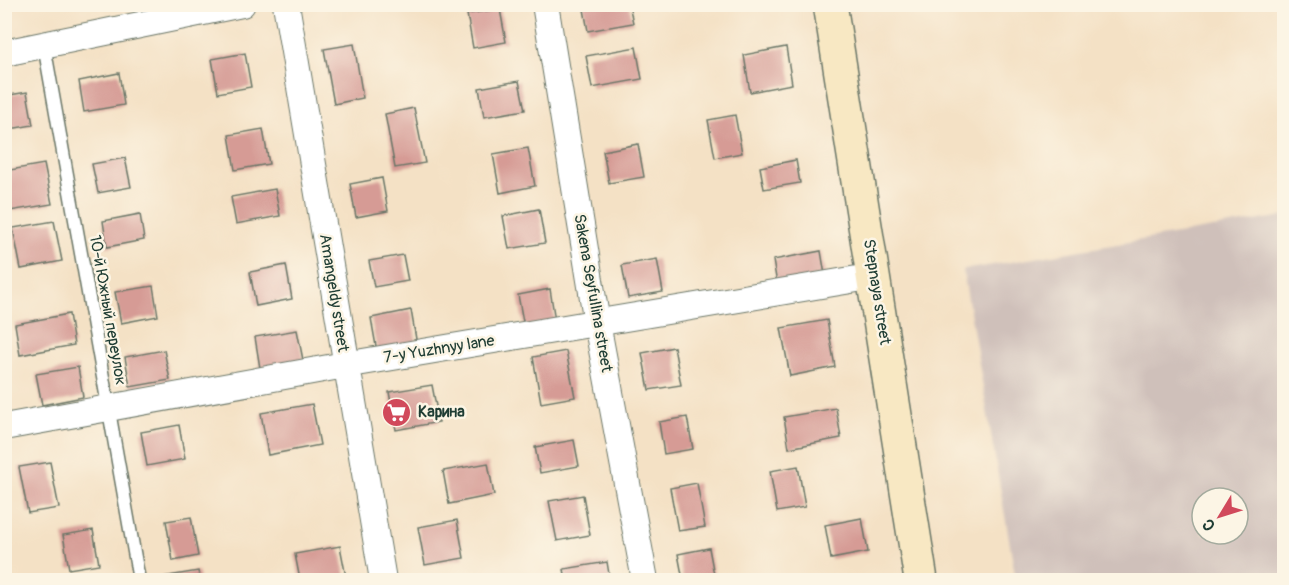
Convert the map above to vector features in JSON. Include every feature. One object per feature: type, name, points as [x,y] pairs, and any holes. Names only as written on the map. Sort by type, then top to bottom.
[{"type":"street","points":[[4,53],[242,4]]},
{"type":"street","name":"Amangeldy street","points":[[286,4],[383,580]]},
{"type":"street","name":"Sakena Seyfullina street","points":[[545,4],[597,323],[645,580]]},
{"type":"street","name":"Stepnaya street","points":[[830,4],[921,580]]},
{"type":"street","name":"7-y Yuzhnyy lane","points":[[4,427],[345,364],[874,276]]},
{"type":"lane","name":"10-й Южный переулок","points":[[44,45],[139,580]]},
{"type":"shaded area","points":[[1284,216],[1284,580],[1016,580],[963,270]]},
{"type":"building","points":[[583,4],[629,4],[633,23],[588,31]]},
{"type":"building","points":[[746,4],[768,4],[768,6],[747,9]]},
{"type":"building","points":[[500,9],[506,42],[473,48],[467,14]]},
{"type":"building","points":[[354,44],[363,98],[334,104],[324,49]]},
{"type":"building","points":[[636,47],[642,79],[592,88],[586,56]]},
{"type":"building","points":[[786,47],[792,84],[750,92],[744,55]]},
{"type":"building","points":[[245,53],[251,87],[218,93],[212,59]]},
{"type":"building","points":[[119,73],[124,105],[84,112],[79,81]]},
{"type":"building","points":[[519,81],[525,110],[484,117],[479,88]]},
{"type":"building","points":[[27,92],[33,125],[4,130],[4,96]]},
{"type":"building","points":[[414,108],[425,163],[395,168],[385,114]]},
{"type":"building","points":[[735,115],[742,153],[715,158],[708,120]]},
{"type":"building","points":[[263,129],[269,164],[235,170],[229,135]]},
{"type":"building","points":[[638,144],[644,177],[609,183],[603,151]]},
{"type":"building","points":[[528,148],[535,186],[500,193],[493,154]]},
{"type":"building","points":[[125,158],[131,187],[98,193],[92,164]]},
{"type":"building","points":[[796,160],[800,183],[764,189],[760,167]]},
{"type":"building","points":[[44,164],[52,204],[10,211],[4,171]]},
{"type":"building","points":[[382,178],[388,211],[356,217],[350,184]]},
{"type":"building","points":[[275,189],[280,216],[236,224],[231,197]]},
{"type":"building","points":[[539,209],[545,243],[509,249],[503,216]]},
{"type":"building","points":[[140,214],[144,240],[107,247],[103,221]]},
{"type":"building","points":[[54,221],[62,261],[21,269],[13,228]]},
{"type":"building","points":[[821,251],[825,275],[777,284],[773,260]]},
{"type":"building","points":[[403,255],[408,281],[374,287],[369,261]]},
{"type":"building","points":[[657,259],[663,292],[628,298],[622,265]]},
{"type":"building","points":[[286,265],[292,299],[256,306],[250,272]]},
{"type":"building","points":[[153,286],[158,316],[121,323],[115,292]]},
{"type":"building","points":[[550,289],[555,321],[524,327],[518,295]]},
{"type":"building","points":[[411,310],[417,345],[377,352],[371,318]]},
{"type":"building","points":[[69,314],[74,345],[20,355],[15,324]]},
{"type":"building","points":[[827,320],[835,367],[790,376],[781,328]]},
{"type":"building","points":[[297,330],[303,360],[260,368],[255,337]]},
{"type":"building","points":[[674,347],[681,385],[649,390],[642,353]]},
{"type":"building","points":[[164,350],[170,380],[130,387],[125,357]]},
{"type":"building","points":[[566,351],[575,397],[541,403],[533,357]]},
{"type":"building","points":[[78,367],[83,397],[42,405],[36,374]]},
{"type":"building","points":[[432,385],[439,422],[396,430],[389,392]]},
{"type":"building","points":[[312,404],[320,445],[268,455],[261,413]]},
{"type":"building","points":[[836,408],[841,438],[789,448],[784,417]]},
{"type":"building","points":[[687,417],[693,449],[664,454],[659,422]]},
{"type":"building","points":[[179,425],[185,459],[147,466],[141,432]]},
{"type":"building","points":[[574,440],[579,466],[540,473],[535,447]]},
{"type":"building","points":[[50,462],[59,508],[28,513],[19,467]]},
{"type":"building","points":[[488,463],[494,495],[449,504],[443,471]]},
{"type":"building","points":[[798,466],[805,507],[777,512],[770,471]]},
{"type":"building","points":[[697,483],[705,527],[678,531],[670,488]]},
{"type":"building","points":[[583,495],[590,535],[557,541],[549,501]]},
{"type":"building","points":[[191,517],[198,556],[173,561],[166,521]]},
{"type":"building","points":[[862,518],[868,552],[831,559],[825,525]]},
{"type":"building","points":[[457,520],[464,558],[425,565],[418,527]]},
{"type":"building","points":[[93,530],[99,564],[69,569],[63,535]]},
{"type":"building","points":[[340,546],[346,577],[300,580],[295,554]]},
{"type":"building","points":[[709,548],[715,580],[683,580],[678,554]]},
{"type":"building","points":[[607,562],[610,580],[566,580],[564,569]]},
{"type":"building","points":[[198,571],[200,580],[163,580],[162,577]]},
{"type":"place","name":"Карина","points":[[397,412]]}]
